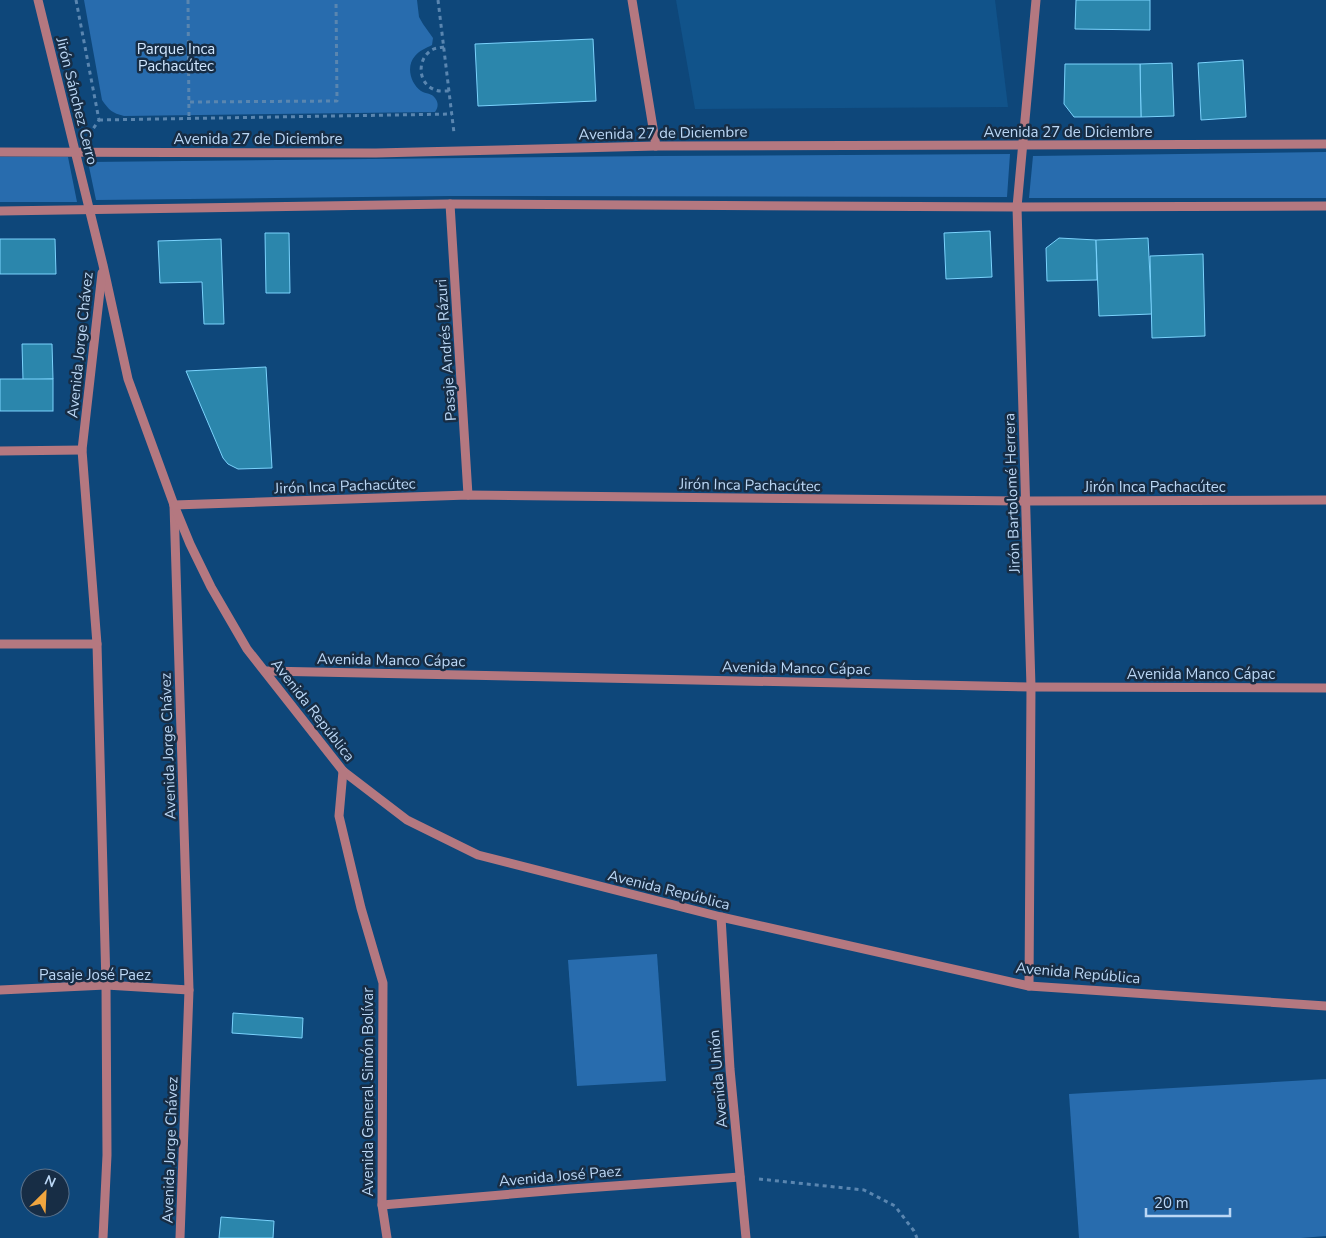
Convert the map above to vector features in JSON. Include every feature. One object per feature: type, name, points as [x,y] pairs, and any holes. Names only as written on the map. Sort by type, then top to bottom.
[{"type":"street","name":"Jirón Sánchez Cerro","points":[[38,0],[89,209]]},
{"type":"street","points":[[632,0],[656,146]]},
{"type":"street","name":"Jirón Bartolomé Herrera","points":[[1029,986],[1030,687],[1017,207],[1036,0]]},
{"type":"street","name":"Avenida 27 de Diciembre","points":[[0,152],[376,153],[656,146],[1326,144]]},
{"type":"street","points":[[0,210],[450,204],[1017,207],[1326,206]]},
{"type":"street","name":"Pasaje Andrés Rázuri","points":[[450,204],[468,495]]},
{"type":"street","name":"Avenida Jorge Chávez","points":[[89,209],[128,379],[174,505],[190,990],[180,1238]]},
{"type":"street","name":"Avenida Jorge Chávez","points":[[102,265],[82,450],[97,644],[106,985],[107,1156],[102,1238]]},
{"type":"street","points":[[0,451],[82,450]]},
{"type":"street","name":"Jirón Inca Pachacútec","points":[[174,505],[468,495],[1026,501],[1326,500]]},
{"type":"street","name":"Avenida República","points":[[174,505],[211,587],[247,649],[343,771],[407,820],[478,855],[721,918],[1029,986],[1326,1006]]},
{"type":"street","points":[[0,644],[97,644]]},
{"type":"street","name":"Avenida Manco Cápac","points":[[266,671],[1030,687],[1326,688]]},
{"type":"street","name":"Avenida General Simón Bolívar","points":[[343,771],[339,816],[361,908],[383,984],[382,1205],[387,1238]]},
{"type":"street","name":"Avenida Unión","points":[[721,918],[729,1051],[746,1238]]},
{"type":"street","name":"Pasaje José Paez","points":[[0,990],[106,985],[190,990]]},
{"type":"street","name":"Avenida José Paez","points":[[382,1205],[571,1188],[740,1176]]},
{"type":"path","points":[[76,0],[99,120],[452,114]]},
{"type":"path","points":[[188,0],[189,118]]},
{"type":"path","points":[[190,102],[337,101],[336,0]]},
{"type":"path","points":[[438,0],[456,151]]},
{"type":"path","points":[[444,47],[435,48],[428,53],[423,60],[421,68],[426,84],[432,89],[441,92],[449,91]]},
{"type":"path","points":[[740,1176],[864,1190],[895,1206],[917,1238]]},
{"type":"shaded area","points":[[676,0],[995,0],[1008,107],[695,109]]},
{"type":"green space","name":"Parque Inca Pachacútec","points":[[84,0],[417,0],[419,17],[433,38],[432,45],[418,53],[412,60],[410,69],[414,84],[421,91],[434,96],[437,107],[435,112],[120,115],[111,111],[102,100]]},
{"type":"green space","points":[[1326,152],[1326,198],[1029,198],[1033,156]]},
{"type":"green space","points":[[1010,154],[1007,197],[451,196],[96,200],[88,162],[657,156]]},
{"type":"green space","points":[[0,157],[68,157],[77,202],[0,202]]},
{"type":"green space","points":[[657,954],[666,1081],[577,1086],[568,960]]},
{"type":"green space","points":[[1326,1079],[1326,1236],[1301,1238],[1079,1238],[1069,1094]]},
{"type":"building","points":[[1076,0],[1150,0],[1150,30],[1075,29]]},
{"type":"building","points":[[593,39],[596,101],[478,106],[475,44]]},
{"type":"building","points":[[1243,60],[1246,117],[1201,120],[1198,63]]},
{"type":"building","points":[[1172,63],[1174,116],[1141,117],[1140,64]]},
{"type":"building","points":[[1065,64],[1140,64],[1141,117],[1074,117],[1064,104]]},
{"type":"building","points":[[990,231],[992,277],[946,279],[944,233]]},
{"type":"building","points":[[265,233],[289,233],[290,293],[266,293]]},
{"type":"building","points":[[1059,238],[1096,240],[1097,280],[1047,281],[1046,248]]},
{"type":"building","points":[[1148,238],[1152,314],[1099,316],[1096,240]]},
{"type":"building","points":[[0,239],[55,239],[56,274],[0,274]]},
{"type":"building","points":[[221,239],[224,324],[204,324],[202,282],[160,283],[158,241]]},
{"type":"building","points":[[1203,254],[1205,336],[1152,338],[1150,256]]},
{"type":"building","points":[[22,344],[52,344],[53,379],[23,380]]},
{"type":"building","points":[[266,367],[272,468],[238,469],[228,464],[223,458],[186,371]]},
{"type":"building","points":[[0,379],[53,379],[53,411],[0,411]]},
{"type":"building","points":[[233,1013],[303,1018],[302,1038],[232,1033]]},
{"type":"building","points":[[221,1217],[274,1221],[273,1238],[219,1238]]}]
